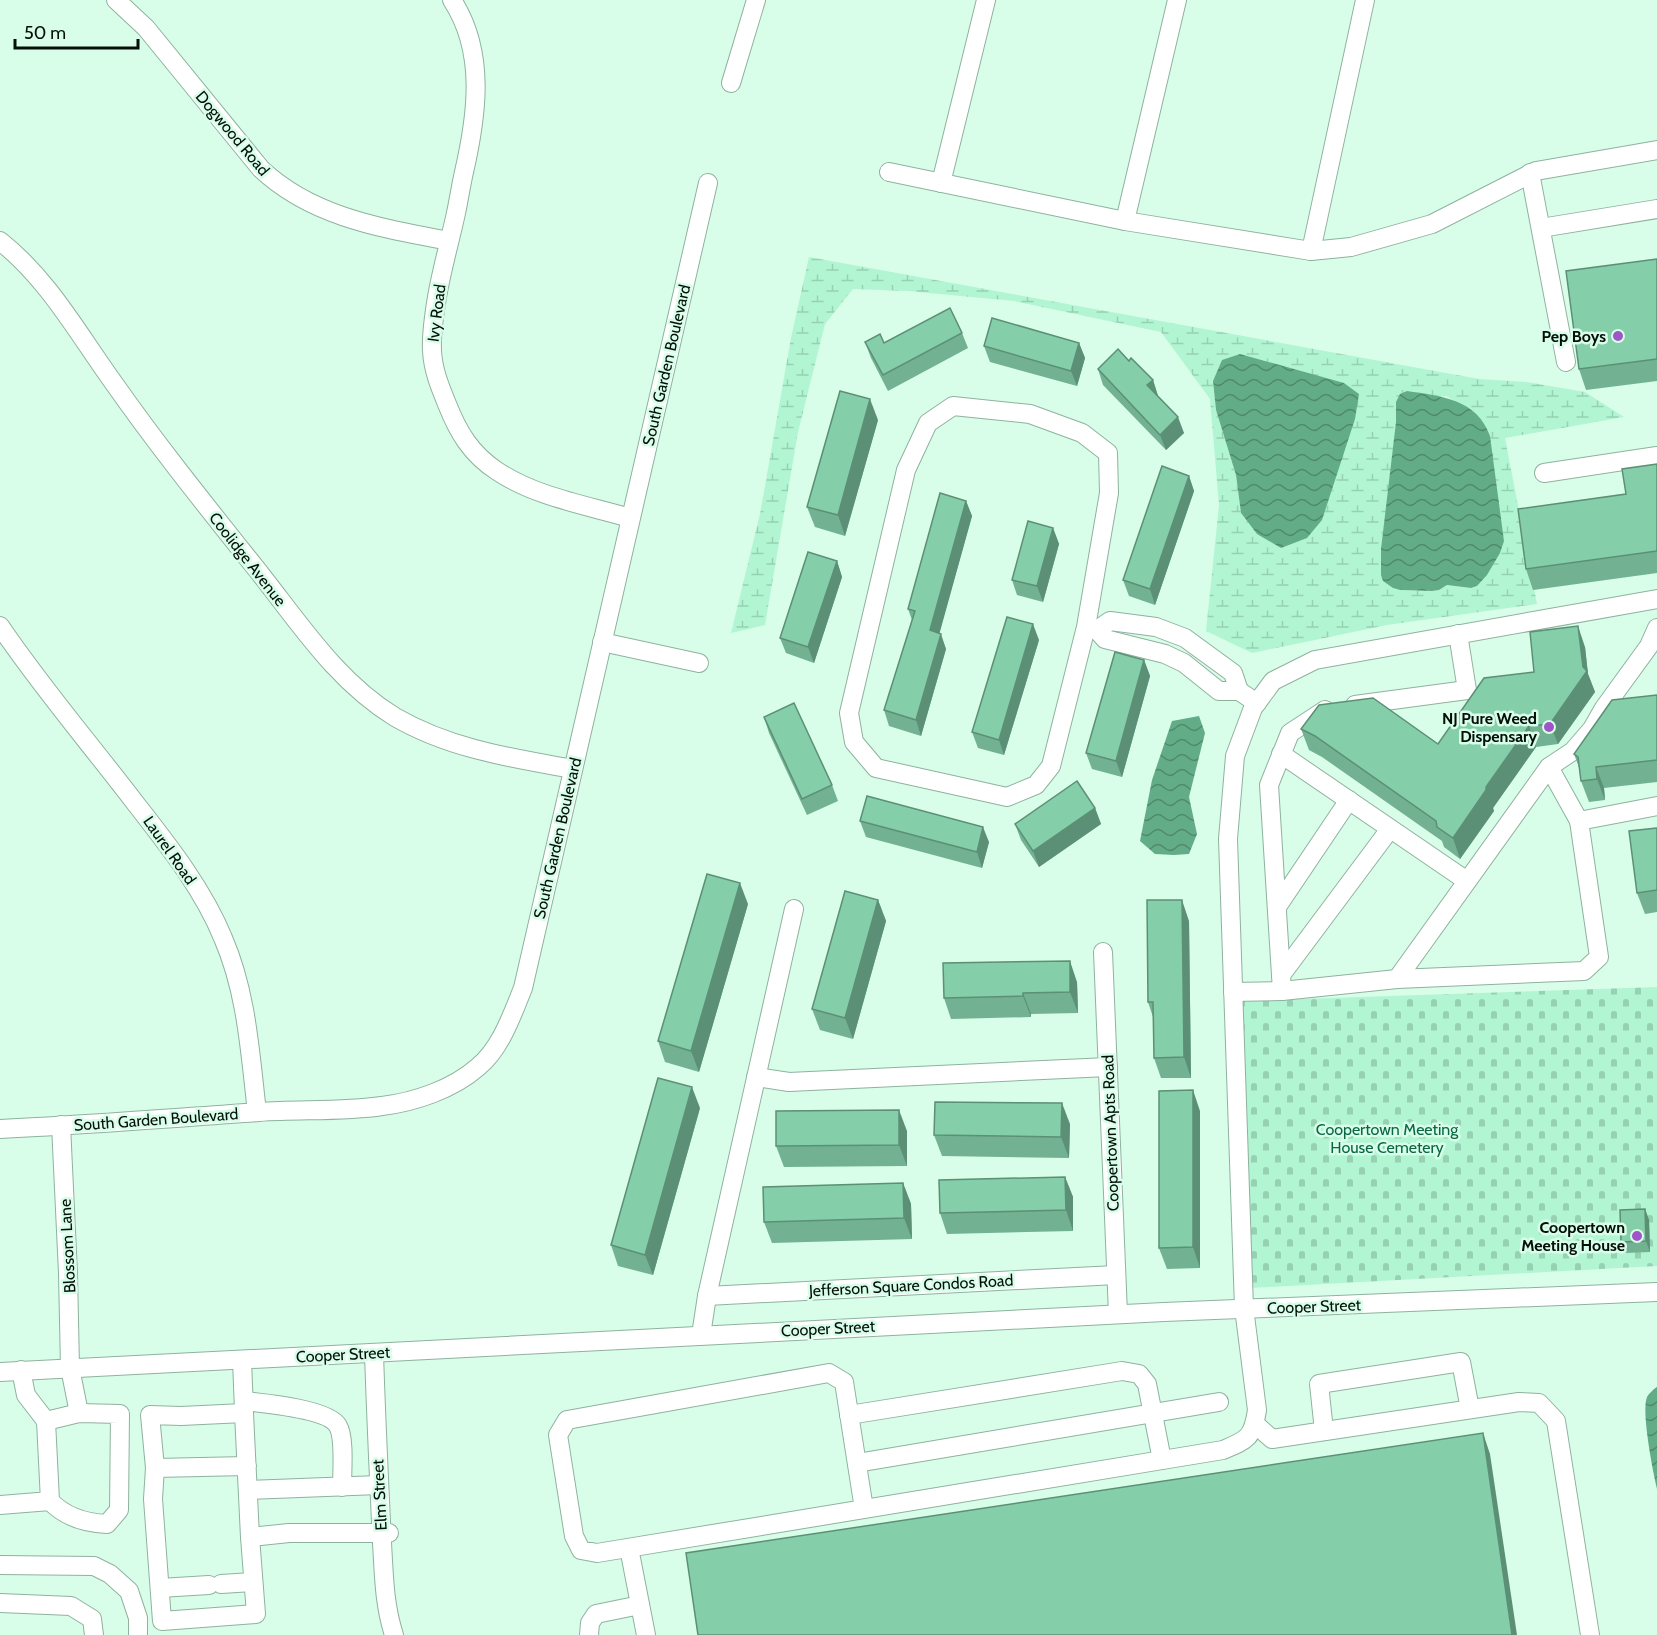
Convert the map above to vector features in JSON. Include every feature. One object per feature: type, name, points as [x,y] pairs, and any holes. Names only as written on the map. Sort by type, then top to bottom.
[{"type":"street","name":"Dogwood Road","points":[[116,0],[146,28],[254,161],[275,183],[309,203],[344,218],[399,232],[449,241]]},
{"type":"street","name":"Ivy Road","points":[[452,0],[470,38],[476,75],[473,135],[434,312],[432,352],[435,373],[462,438],[481,459],[515,482],[550,495],[630,518]]},
{"type":"street","points":[[731,83],[756,0]]},
{"type":"street","points":[[940,183],[986,0]]},
{"type":"street","points":[[1125,221],[1177,0]]},
{"type":"street","points":[[1311,251],[1365,0]]},
{"type":"street","points":[[889,172],[1125,221],[1311,251],[1351,248],[1432,224],[1536,171],[1657,150]]},
{"type":"street","points":[[1530,173],[1566,362]]},
{"type":"street","name":"South Garden Boulevard","points":[[0,1129],[382,1106],[432,1093],[456,1082],[478,1067],[490,1055],[508,1024],[523,988],[708,183]]},
{"type":"street","points":[[1541,228],[1657,209]]},
{"type":"street","name":"Coolidge Avenue","points":[[0,241],[19,256],[53,294],[113,383],[197,495],[317,646],[353,686],[396,717],[440,738],[494,754],[573,769]]},
{"type":"street","points":[[1550,276],[1571,273]]},
{"type":"street","points":[[952,406],[1030,414],[1082,433],[1108,453],[1109,493],[1092,628],[1051,766],[1036,785],[1007,796],[876,768],[854,742],[849,713],[906,470],[928,423],[952,406]]},
{"type":"street","points":[[1544,473],[1657,456]]},
{"type":"street","points":[[864,1509],[844,1382],[829,1373],[567,1420],[558,1435],[574,1536],[581,1551],[597,1553],[1223,1450],[1246,1440],[1255,1424],[1257,1410],[1244,1308],[1229,827],[1235,756],[1253,708],[1273,681],[1315,660],[1657,599]]},
{"type":"street","name":"Laurel Road","points":[[0,626],[23,659],[162,837],[213,917],[231,958],[243,1001],[252,1056],[257,1112]]},
{"type":"street","points":[[1092,628],[1105,639],[1165,654],[1184,663],[1219,691],[1239,691],[1257,703]]},
{"type":"street","points":[[1397,979],[1548,767],[1573,751],[1653,649],[1657,628]]},
{"type":"street","points":[[1282,983],[1269,784],[1290,733],[1327,709],[1467,690],[1458,634]]},
{"type":"street","points":[[602,642],[699,663]]},
{"type":"street","points":[[1281,754],[1467,881]]},
{"type":"street","points":[[1233,992],[1282,983],[1584,971],[1599,957],[1579,821],[1548,767]]},
{"type":"street","points":[[1277,907],[1348,801]]},
{"type":"street","points":[[1579,821],[1657,806]]},
{"type":"street","points":[[1282,983],[1390,829]]},
{"type":"street","points":[[701,1335],[707,1296],[794,909]]},
{"type":"street","name":"Coopertown Apts Road","points":[[1103,952],[1118,1314]]},
{"type":"street","points":[[756,1077],[789,1083],[1108,1067]]},
{"type":"street","name":"Blossom Lane","points":[[61,1125],[69,1283],[70,1368],[79,1413]]},
{"type":"street","name":"Jefferson Square Condos Road","points":[[707,1296],[1116,1275]]},
{"type":"street","name":"Cooper Street","points":[[0,1372],[1118,1314],[1657,1292]]},
{"type":"street","name":"Elm Street","points":[[378,1353],[379,1485],[385,1533]]},
{"type":"street","name":"Elm Street","points":[[378,1353],[383,1439],[385,1597],[395,1635]]},
{"type":"street","points":[[242,1360],[244,1407],[247,1466],[250,1537],[256,1614],[162,1621],[153,1499],[155,1468],[150,1415],[181,1416],[244,1407],[279,1405],[312,1412],[334,1421],[339,1427],[342,1487]]},
{"type":"street","points":[[1324,1431],[1319,1384],[1461,1362],[1470,1409]]},
{"type":"street","points":[[21,1370],[26,1395],[46,1421],[50,1501],[65,1515],[92,1523],[107,1524],[119,1510],[120,1414],[79,1413],[46,1421]]},
{"type":"street","points":[[849,1415],[1122,1371],[1139,1374],[1147,1384],[1162,1460]]},
{"type":"street","points":[[857,1463],[1153,1415],[1219,1402]]},
{"type":"street","points":[[1255,1424],[1272,1439],[1519,1402],[1539,1403],[1556,1421],[1590,1635]]},
{"type":"street","points":[[155,1468],[247,1466]]},
{"type":"street","points":[[248,1490],[379,1485]]},
{"type":"street","points":[[0,1505],[50,1501]]},
{"type":"street","points":[[250,1537],[289,1533],[385,1533]]},
{"type":"street","points":[[629,1548],[646,1635]]},
{"type":"street","points":[[0,1565],[94,1566],[110,1574],[129,1592],[138,1618],[138,1635]]},
{"type":"street","points":[[160,1588],[253,1582]]},
{"type":"street","points":[[0,1603],[71,1606],[92,1619],[94,1635]]},
{"type":"street","points":[[590,1635],[590,1623],[596,1614],[640,1605]]},
{"type":"green space","points":[[809,257],[1479,379],[1527,382],[1585,392],[1624,417],[1505,438],[1537,604],[1387,625],[1252,653],[1206,631],[1219,505],[1210,399],[1161,332],[1014,301],[908,291],[853,289],[825,324],[798,432],[765,625],[731,633],[760,514],[791,338]],"holes":[[[1213,381],[1257,534],[1241,513],[1236,475],[1216,410]],[[1446,396],[1468,409],[1487,575],[1477,586],[1471,588],[1447,585],[1432,591],[1401,590],[1381,575],[1395,445],[1396,402]]]},
{"type":"green space","name":"Coopertown Meeting House Cemetery","points":[[1657,987],[1657,1266],[1251,1288],[1239,1001]]},
{"type":"water","points":[[1240,354],[1344,383],[1359,394],[1355,419],[1322,520],[1307,538],[1281,548],[1257,534],[1241,513],[1236,475],[1216,410],[1213,381],[1222,360]]},
{"type":"water","points":[[1407,391],[1445,398],[1467,407],[1484,424],[1490,436],[1504,541],[1487,575],[1477,586],[1471,588],[1447,585],[1432,591],[1401,590],[1383,581],[1381,549],[1396,422],[1396,402],[1400,394]]},
{"type":"water","points":[[1199,716],[1205,733],[1189,797],[1197,834],[1189,854],[1155,854],[1140,841],[1152,780],[1172,721]]},
{"type":"water","points":[[1657,1387],[1657,1489],[1645,1415],[1647,1397]]},
{"type":"building","name":"Pep Boys","points":[[1657,259],[1657,359],[1579,369],[1566,271]]},
{"type":"building","points":[[950,308],[962,333],[883,375],[865,342],[880,334],[884,343]]},
{"type":"building","points":[[992,318],[1079,343],[1071,371],[984,346]]},
{"type":"building","points":[[1118,349],[1129,361],[1131,358],[1153,380],[1147,385],[1178,417],[1160,435],[1098,369]]},
{"type":"building","points":[[840,391],[870,399],[838,515],[807,507]]},
{"type":"building","points":[[1657,464],[1657,551],[1526,569],[1518,509],[1626,494],[1622,469]]},
{"type":"building","points":[[1162,466],[1189,476],[1150,589],[1123,580]]},
{"type":"building","points":[[940,493],[966,501],[930,630],[941,634],[916,720],[884,710],[915,611],[908,609]]},
{"type":"building","points":[[1028,521],[1053,528],[1037,586],[1012,580]]},
{"type":"building","points":[[808,552],[837,561],[808,647],[780,638]]},
{"type":"building","points":[[1007,617],[1033,624],[999,740],[972,732]]},
{"type":"building","points":[[1578,626],[1583,667],[1587,671],[1550,724],[1529,726],[1453,838],[1437,827],[1436,821],[1315,736],[1301,729],[1319,705],[1373,698],[1438,744],[1484,678],[1534,672],[1530,632]]},
{"type":"building","points":[[1115,652],[1144,660],[1116,761],[1086,753]]},
{"type":"building","points":[[1657,695],[1657,760],[1596,767],[1597,779],[1581,781],[1578,757],[1574,754],[1612,700]]},
{"type":"building","points":[[794,703],[832,785],[802,799],[764,717]]},
{"type":"building","points":[[1077,781],[1095,808],[1033,851],[1015,824]]},
{"type":"building","points":[[867,796],[983,827],[977,852],[860,821]]},
{"type":"building","points":[[1657,828],[1657,890],[1637,893],[1629,831]]},
{"type":"building","points":[[707,874],[740,883],[691,1051],[658,1041]]},
{"type":"building","points":[[845,891],[878,900],[845,1018],[812,1009]]},
{"type":"building","points":[[1147,900],[1182,900],[1184,1057],[1154,1058],[1153,1002],[1148,1002]]},
{"type":"building","points":[[1070,961],[1070,992],[944,998],[943,963]]},
{"type":"building","points":[[658,1078],[692,1087],[645,1255],[611,1245]]},
{"type":"building","points":[[1193,1090],[1193,1247],[1159,1248],[1159,1091]]},
{"type":"building","points":[[935,1102],[1062,1103],[1061,1137],[934,1135]]},
{"type":"building","points":[[899,1110],[899,1145],[776,1146],[776,1111]]},
{"type":"building","points":[[1065,1177],[1066,1210],[940,1213],[939,1180]]},
{"type":"building","points":[[903,1183],[904,1218],[764,1222],[763,1187]]},
{"type":"building","points":[[1645,1209],[1646,1241],[1621,1242],[1620,1210]]},
{"type":"building","points":[[1483,1433],[1512,1635],[698,1635],[686,1553]]},
{"type":"place","name":"Pep Boys","points":[[1618,336]]},
{"type":"place","name":"NJ Pure Weed Dispensary","points":[[1549,727]]},
{"type":"place","name":"Coopertown Meeting House","points":[[1637,1236]]}]
